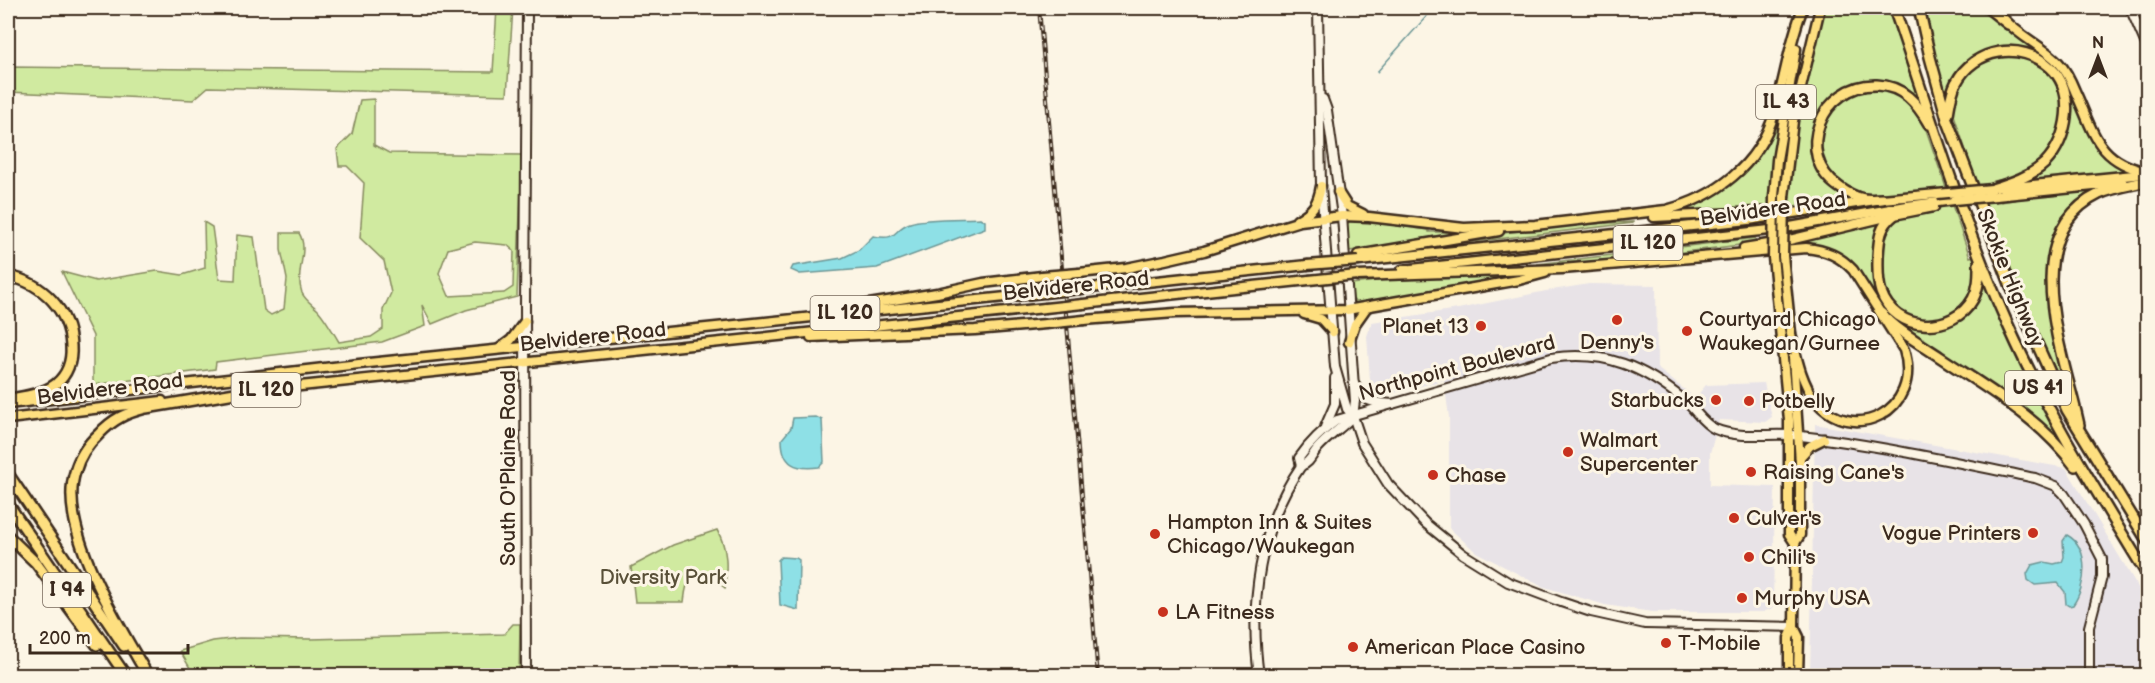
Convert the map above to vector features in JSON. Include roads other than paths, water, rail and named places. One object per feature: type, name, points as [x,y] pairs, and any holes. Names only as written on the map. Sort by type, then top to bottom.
[{"type":"highway","name":"Skokie Highway","points":[[1894,8],[1980,258],[2032,376],[2069,446],[2148,576]]},
{"type":"highway","name":"Skokie Highway","points":[[1919,8],[1947,119],[2012,289],[2050,377],[2081,434],[2148,542]]},
{"type":"highway","points":[[1988,8],[2008,24]]},
{"type":"highway","points":[[1947,119],[1952,93],[1960,76],[1968,66],[1987,55],[2004,51],[2023,53],[2042,62],[2056,75],[2063,87],[2067,111],[2065,125],[2055,151],[2029,175],[1994,193]]},
{"type":"highway","points":[[1882,199],[1863,199],[1849,195],[1832,183],[1824,173],[1816,145],[1819,125],[1831,104],[1840,95],[1854,88],[1867,85],[1885,86],[1904,93],[1917,104],[1939,142]]},
{"type":"highway","points":[[2081,434],[2063,366],[2054,318],[2051,277],[2057,240],[2072,215],[2087,201],[2108,191],[2148,181]]},
{"type":"highway","points":[[1894,214],[1886,221],[1880,232],[1878,275],[1883,298],[1903,318],[1918,324],[1931,325],[1946,322],[1960,315],[1976,293],[1980,258]]},
{"type":"highway","points":[[8,276],[30,283],[57,304],[69,330],[71,353],[69,367],[56,384],[27,396],[8,399]]},
{"type":"highway","points":[[1881,313],[1901,331],[2029,417],[2069,458],[2108,512]]},
{"type":"highway","points":[[146,675],[113,616],[86,557],[74,511],[72,489],[74,472],[90,442],[116,418],[131,411],[241,392]]},
{"type":"highway","name":"I 94","points":[[8,474],[146,675]]},
{"type":"highway","name":"I 94","points":[[8,504],[126,675]]},
{"type":"highway","points":[[8,536],[36,563],[56,587],[120,675]]},
{"type":"main road","points":[[743,324],[937,293],[983,283],[1126,268],[1165,261],[1291,223],[1323,218],[1369,217],[1464,228],[1535,225],[1684,206],[1722,186],[1740,171],[1761,144],[1769,128],[1796,25],[1803,8]]},
{"type":"main road","name":"IL 43","points":[[1789,435],[1785,368],[1773,257],[1774,197],[1786,99],[1803,8]]},
{"type":"main road","name":"IL 43","points":[[1789,675],[1789,638],[1794,627],[1795,543],[1800,535],[1800,457],[1784,256],[1784,197],[1793,121],[1820,8]]},
{"type":"main road","points":[[1993,8],[2008,24],[2059,63],[2068,75],[2099,145],[2108,156],[2128,167],[2148,172]]},
{"type":"main road","name":"Belvidere Road","points":[[8,419],[241,392],[1357,276],[1779,229],[1938,200],[2148,172]]},
{"type":"main road","name":"Belvidere Road","points":[[8,404],[1359,258],[1749,220],[1882,199],[1954,200],[1994,193],[2148,181]]},
{"type":"main road","points":[[1291,223],[1313,210],[1321,186]]},
{"type":"main road","points":[[1338,192],[1341,200],[1350,209],[1369,217]]},
{"type":"main road","points":[[1684,257],[1781,242],[1894,214],[1938,200]]},
{"type":"main road","points":[[1597,218],[1820,208]]},
{"type":"main road","points":[[1359,258],[1535,225]]},
{"type":"main road","points":[[1357,276],[1562,269],[1806,248],[1823,250],[1844,261],[1853,270],[1904,350],[1908,361],[1908,380],[1904,391],[1887,412],[1868,420],[1848,420],[1833,415],[1814,399],[1808,388],[1799,366],[1790,330]]},
{"type":"main road","points":[[727,340],[955,331],[1175,313],[1347,310],[1519,280],[1562,269]]},
{"type":"main road","points":[[1349,342],[1354,324],[1367,307]]},
{"type":"main road","points":[[1292,312],[1321,319],[1333,332]]},
{"type":"main road","points":[[497,350],[511,340],[525,321]]},
{"type":"main road","points":[[1789,435],[1790,534],[1795,543]]},
{"type":"main road","points":[[1800,457],[1810,446],[1824,439]]},
{"type":"main road","name":"IL 43","points":[[1794,627],[1799,637],[1798,675]]},
{"type":"street","name":"South O'Plaine Road","points":[[526,675],[527,8]]},
{"type":"street","points":[[1259,675],[1255,627],[1259,571],[1270,528],[1301,466],[1299,458],[1326,425],[1335,404],[1333,332],[1321,186],[1318,8]]},
{"type":"street","points":[[2130,8],[2148,49]]},
{"type":"street","points":[[1320,93],[1327,110],[1342,216],[1349,342],[1355,401],[1353,416],[1362,443],[1372,461],[1400,498],[1441,537],[1508,582],[1590,612],[1645,624],[1794,627]]},
{"type":"street","name":"Northpoint Boulevard","points":[[1317,435],[1337,420],[1534,361],[1566,356],[1585,356],[1628,365],[1662,381],[1713,428],[1734,433],[1799,435],[2047,481],[2064,494],[2084,524],[2102,559],[2102,577],[2089,627],[2089,675]]},
{"type":"street","points":[[1335,368],[1347,410],[1353,416]]},
{"type":"street","points":[[1353,381],[1360,395],[1368,401],[1396,404]]},
{"type":"street","points":[[1301,466],[1307,464],[1324,441],[1353,416]]},
{"type":"water","points":[[980,218],[985,221],[985,228],[877,268],[800,274],[791,270],[793,266],[842,258],[859,250],[873,236],[892,236],[904,226],[916,221]]},
{"type":"water","points":[[816,417],[822,420],[824,462],[819,467],[797,466],[792,464],[785,455],[782,439],[791,428],[793,418]]},
{"type":"water","points":[[2067,535],[2080,549],[2084,568],[2081,588],[2073,605],[2069,606],[2066,604],[2065,592],[2058,583],[2035,585],[2028,580],[2027,574],[2032,565],[2062,562],[2063,541]]},
{"type":"water","points":[[781,557],[799,560],[798,610],[780,605],[778,560]]},
{"type":"waterway","points":[[1377,72],[1434,8]]},
{"type":"waterway","points":[[8,192],[13,196]]},
{"type":"railway","points":[[1039,8],[1098,676]]},
{"type":"place","name":"Denny's","points":[[1617,320]]},
{"type":"place","name":"Planet 13","points":[[1481,326]]},
{"type":"place","name":"Courtyard Chicago Waukegan/Gurnee","points":[[1687,331]]},
{"type":"place","name":"Starbucks","points":[[1716,400]]},
{"type":"place","name":"Potbelly","points":[[1749,401]]},
{"type":"place","name":"Walmart Supercenter","points":[[1568,452]]},
{"type":"place","name":"Raising Cane's","points":[[1751,472]]},
{"type":"place","name":"Chase","points":[[1433,475]]},
{"type":"place","name":"Culver's","points":[[1734,518]]},
{"type":"place","name":"Vogue Printers","points":[[2033,533]]},
{"type":"place","name":"Hampton Inn & Suites Chicago/Waukegan","points":[[1155,534]]},
{"type":"place","name":"Chili's","points":[[1749,557]]},
{"type":"place","name":"Murphy USA","points":[[1742,598]]},
{"type":"place","name":"LA Fitness","points":[[1163,612]]},
{"type":"place","name":"T-Mobile","points":[[1666,643]]},
{"type":"place","name":"American Place Casino","points":[[1353,647]]},
{"type":"park label","name":"Diversity Park","points":[[663,577]]}]
